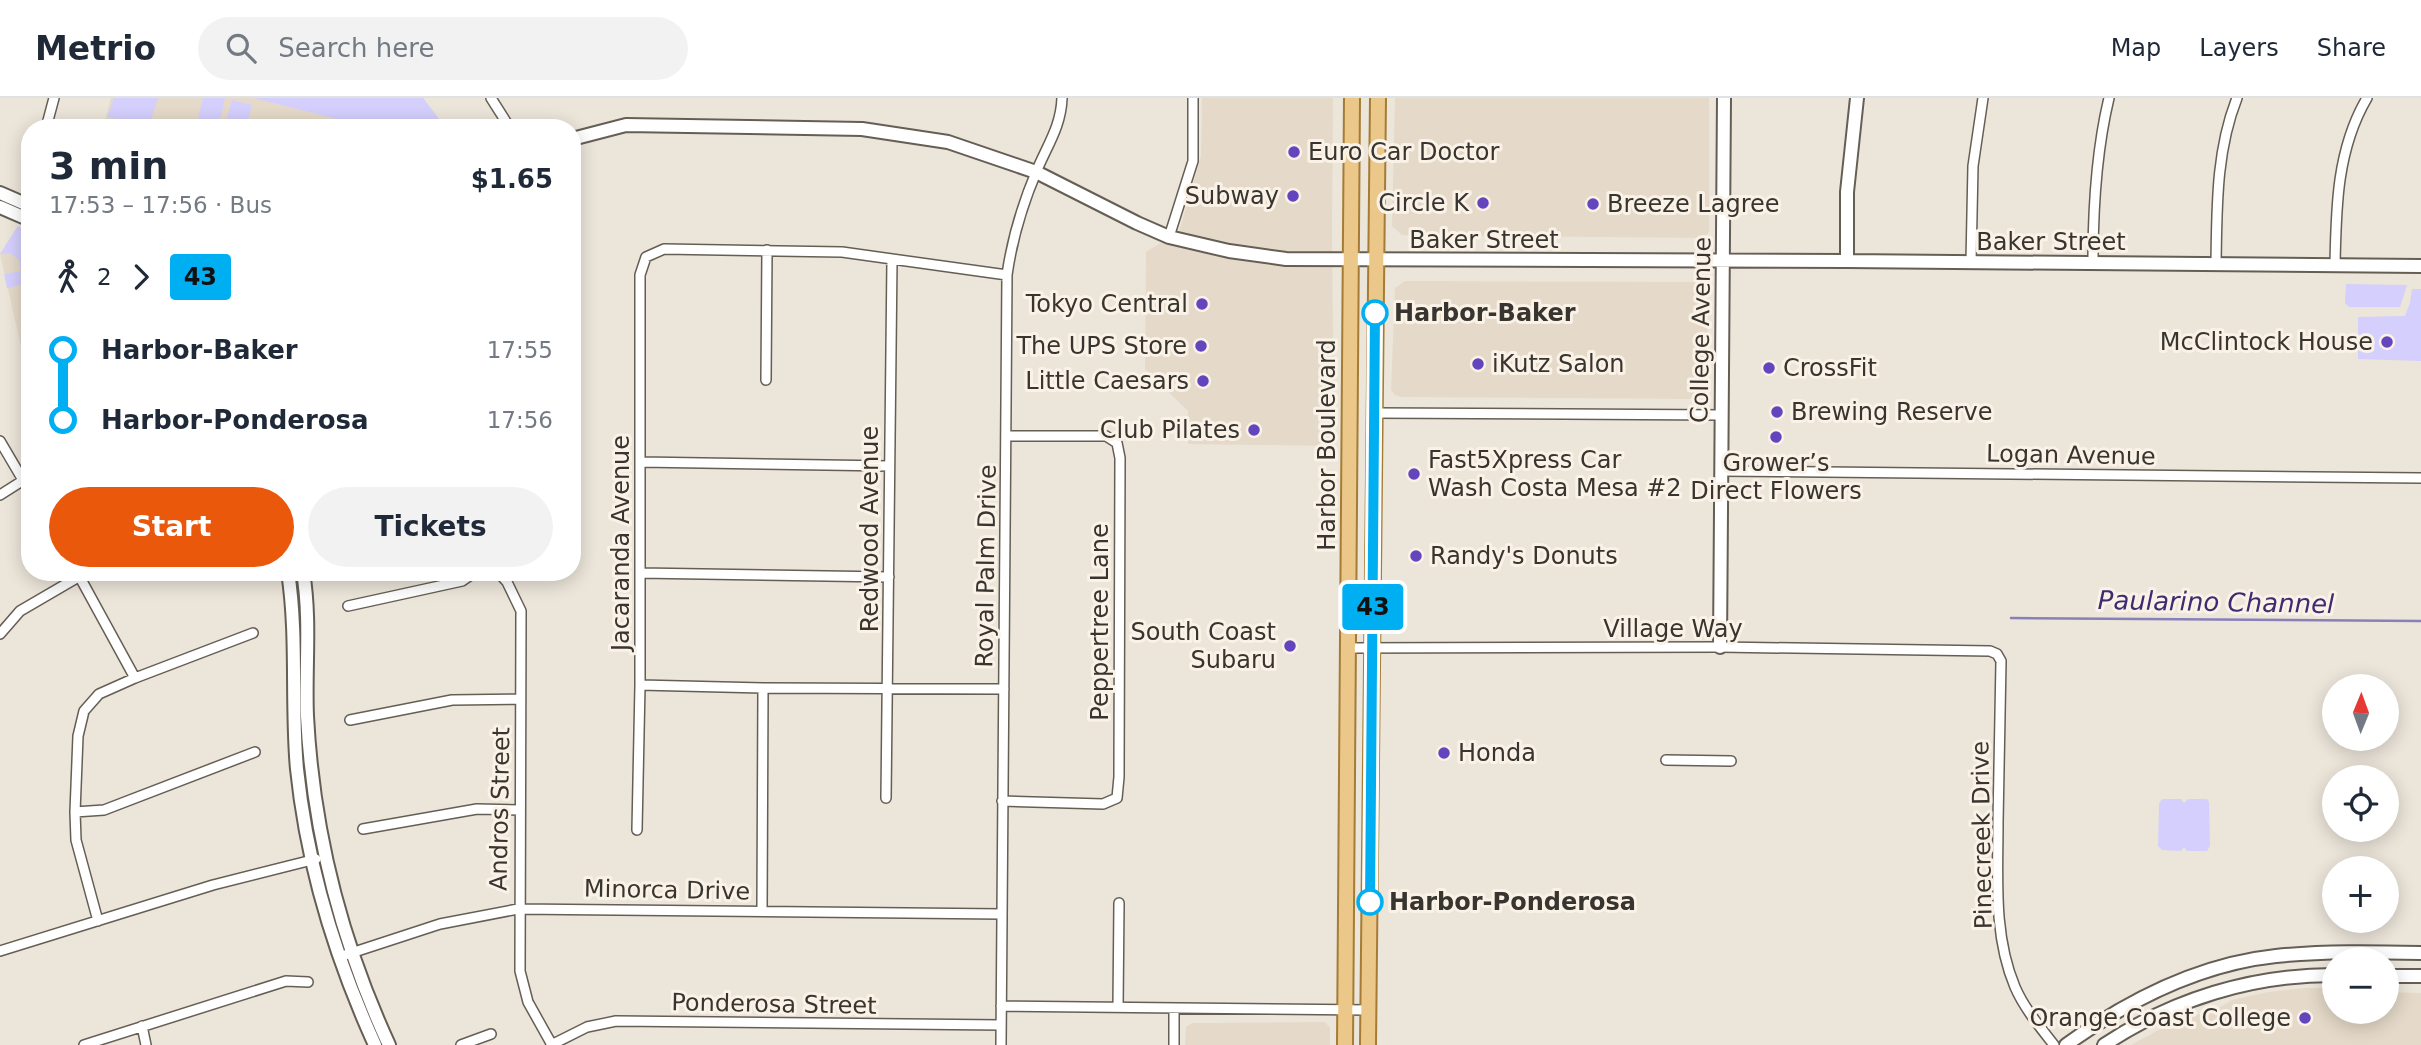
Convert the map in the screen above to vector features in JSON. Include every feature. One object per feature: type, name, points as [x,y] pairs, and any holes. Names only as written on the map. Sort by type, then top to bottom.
[{"type":"main road","name":"Harbor Boulevard","points":[[1345,1045],[1352,98]]},
{"type":"main road","name":"Harbor Boulevard","points":[[1368,1045],[1378,98]]},
{"type":"street","points":[[48,119],[54,98]]},
{"type":"street","points":[[491,98],[504,119]]},
{"type":"street","name":"Royal Palm Drive","points":[[1001,1045],[1007,275],[1012,241],[1036,172],[1061,118],[1062,98]]},
{"type":"street","points":[[1169,237],[1193,161],[1193,98]]},
{"type":"street","name":"College Avenue","points":[[1720,647],[1724,98]]},
{"type":"street","points":[[1847,261],[1847,192],[1857,98]]},
{"type":"street","points":[[1972,262],[1973,166],[1983,98]]},
{"type":"street","points":[[2093,262],[2098,154],[2109,98]]},
{"type":"street","points":[[2216,264],[2220,157],[2237,98]]},
{"type":"street","points":[[2335,265],[2336,203],[2341,170],[2357,115],[2367,98]]},
{"type":"street","name":"Baker Street","points":[[581,137],[626,125],[862,129],[948,142],[1036,172],[1169,237],[1229,251],[1286,259],[2421,266]]},
{"type":"street","points":[[0,194],[21,202]]},
{"type":"street","points":[[0,207],[21,216]]},
{"type":"street","name":"Jacaranda Avenue","points":[[637,830],[640,685],[640,275],[646,257],[664,249],[767,250]]},
{"type":"street","points":[[766,380],[767,250],[842,253],[1007,275]]},
{"type":"street","name":"Redwood Avenue","points":[[886,798],[892,260]]},
{"type":"street","points":[[1375,413],[1721,415]]},
{"type":"street","name":"Peppertree Lane","points":[[1002,801],[1103,804],[1116,798],[1119,777],[1120,458],[1117,443],[1106,436],[1007,436]]},
{"type":"street","points":[[0,441],[21,471]]},
{"type":"street","points":[[641,462],[889,466]]},
{"type":"street","name":"Logan Avenue","points":[[1721,471],[2421,478]]},
{"type":"street","points":[[0,495],[21,481]]},
{"type":"street","points":[[640,573],[889,577]]},
{"type":"street","points":[[0,634],[20,611],[67,581]]},
{"type":"street","points":[[82,581],[135,678]]},
{"type":"street","points":[[289,581],[293,621],[293,707],[297,770],[310,860],[323,911],[389,1045]]},
{"type":"street","points":[[304,581],[311,772],[324,856],[339,915],[345,955],[375,1045]]},
{"type":"street","points":[[348,606],[462,581]]},
{"type":"street","name":"Andros Street","points":[[506,581],[521,611],[518,952],[528,1002],[552,1045]]},
{"type":"street","points":[[98,921],[76,840],[78,736],[85,711],[99,694],[253,633]]},
{"type":"street","name":"Village Way","points":[[1349,648],[1720,647],[1990,651],[1997,654]]},
{"type":"street","name":"Pinecreek Drive","points":[[1997,654],[2001,661],[1999,922],[2003,949],[2015,988],[2054,1045]]},
{"type":"street","points":[[640,685],[1004,689]]},
{"type":"street","points":[[762,910],[763,688]]},
{"type":"street","points":[[350,720],[452,700],[520,699]]},
{"type":"street","points":[[75,812],[104,810],[255,752]]},
{"type":"street","points":[[1666,760],[1731,761]]},
{"type":"street","points":[[363,828],[477,809],[520,810]]},
{"type":"street","points":[[0,951],[213,885],[324,856]]},
{"type":"street","points":[[1118,1007],[1119,903]]},
{"type":"street","name":"Minorca Drive","points":[[345,955],[440,924],[518,909],[1002,914]]},
{"type":"street","points":[[2066,1045],[2138,1000],[2192,976],[2232,965],[2273,956],[2305,953],[2421,953]]},
{"type":"street","points":[[2104,1045],[2146,1020],[2225,989],[2269,979],[2322,976]]},
{"type":"street","points":[[2399,976],[2421,976]]},
{"type":"street","points":[[84,1045],[286,981],[308,982]]},
{"type":"street","points":[[1001,1006],[1369,1010]]},
{"type":"street","points":[[1174,1009],[1174,1045]]},
{"type":"street","name":"Ponderosa Street","points":[[552,1045],[587,1027],[617,1021],[1001,1025]]},
{"type":"street","points":[[142,1026],[146,1045]]},
{"type":"street","points":[[461,1045],[491,1034]]},
{"type":"shaded area","points":[[111,98],[423,98],[439,119],[105,119]]},
{"type":"shaded area","points":[[114,98],[158,98],[151,119],[107,117]]},
{"type":"shaded area","points":[[203,98],[225,98],[220,119],[198,119]]},
{"type":"shaded area","points":[[254,98],[423,98],[439,119],[337,119]]},
{"type":"shaded area","points":[[1202,98],[1333,98],[1334,446],[1188,444],[1188,411],[1145,369],[1146,252],[1179,232],[1201,156]]},
{"type":"shaded area","points":[[1395,98],[1709,98],[1709,232],[1703,238],[1402,235],[1392,226]]},
{"type":"shaded area","points":[[232,100],[252,105],[248,119],[227,119]]},
{"type":"shaded area","points":[[18,226],[21,228],[21,346],[0,254]]},
{"type":"shaded area","points":[[18,226],[21,228],[21,271],[19,260],[10,253],[0,254]]},
{"type":"shaded area","points":[[21,271],[21,285],[7,288],[4,274]]},
{"type":"shaded area","points":[[1405,281],[1704,282],[1708,287],[1707,392],[1700,399],[1395,395],[1391,390],[1395,288]]},
{"type":"shaded area","points":[[2346,284],[2407,285],[2400,307],[2349,307],[2345,303]]},
{"type":"shaded area","points":[[2412,289],[2421,289],[2421,361],[2358,359],[2358,317],[2405,316]]},
{"type":"shaded area","points":[[2162,799],[2181,799],[2184,803],[2188,799],[2207,799],[2210,846],[2207,851],[2187,851],[2184,847],[2181,851],[2162,850],[2158,846],[2159,804]]},
{"type":"shaded area","name":"Orange Coast College","points":[[2322,988],[2322,1024],[2399,1024],[2399,992],[2421,993],[2421,1045],[2131,1045],[2164,1027],[2213,1011],[2232,1000],[2268,992]]},
{"type":"shaded area","points":[[1325,1022],[1330,1028],[1330,1045],[1185,1045],[1186,1027],[1192,1023]]},
{"type":"waterway","name":"Paularino Channel","points":[[2011,618],[2421,621]]},
{"type":"bus line","name":"43","points":[[1370,902],[1375,313]]},
{"type":"place","name":"Euro Car Doctor","points":[[1294,152]]},
{"type":"place","name":"Subway","points":[[1293,196]]},
{"type":"place","name":"Circle K","points":[[1483,203]]},
{"type":"place","name":"Breeze Lagree","points":[[1593,204]]},
{"type":"place","name":"Tokyo Central","points":[[1202,304]]},
{"type":"place","name":"Harbor-Baker","points":[[1375,313]]},
{"type":"place","name":"McClintock House","points":[[2387,342]]},
{"type":"place","name":"The UPS Store","points":[[1201,346]]},
{"type":"place","name":"iKutz Salon","points":[[1478,364]]},
{"type":"place","name":"CrossFit","points":[[1769,368]]},
{"type":"place","name":"Little Caesars","points":[[1203,381]]},
{"type":"place","name":"Brewing Reserve","points":[[1777,412]]},
{"type":"place","name":"Club Pilates","points":[[1254,430]]},
{"type":"place","name":"Grower’s Direct Flowers","points":[[1776,437]]},
{"type":"place","name":"Fast5Xpress Car Wash Costa Mesa #2","points":[[1414,474]]},
{"type":"place","name":"Randy's Donuts","points":[[1416,556]]},
{"type":"place","name":"South Coast Subaru","points":[[1290,646]]},
{"type":"place","name":"Honda","points":[[1444,753]]},
{"type":"place","name":"Harbor-Ponderosa","points":[[1370,902]]},
{"type":"place","name":"Orange Coast College","points":[[2305,1018]]}]
